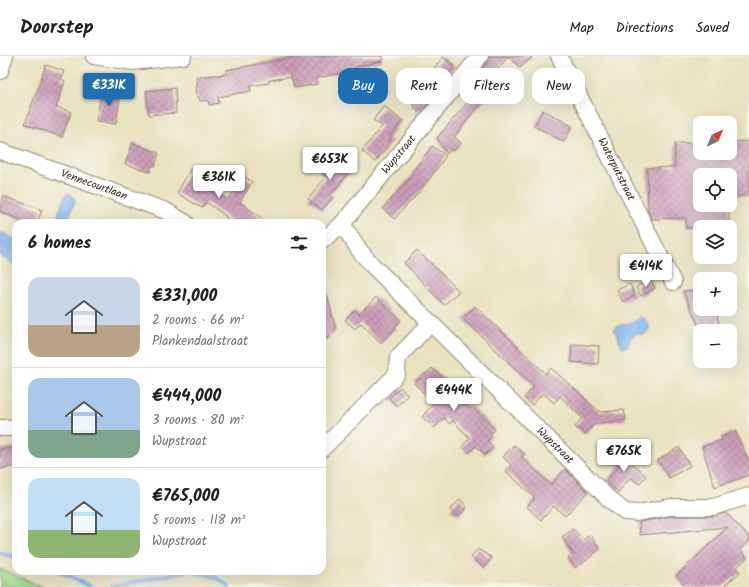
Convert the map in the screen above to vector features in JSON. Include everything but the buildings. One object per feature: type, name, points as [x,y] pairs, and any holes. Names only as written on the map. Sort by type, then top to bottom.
[{"type":"street","points":[[0,72],[5,56]]},
{"type":"street","points":[[94,56],[134,62],[184,56]]},
{"type":"street","name":"Wupstraat","points":[[480,56],[342,224],[360,251],[608,498],[625,512],[637,513],[670,507],[713,507],[749,496]]},
{"type":"street","name":"Waterputstraat","points":[[558,56],[673,282]]},
{"type":"street","name":"Vennecourtlaan","points":[[0,151],[166,210],[180,219]]},
{"type":"street","points":[[326,238],[342,224]]},
{"type":"street","points":[[326,445],[397,374],[398,357],[432,323]]},
{"type":"street","points":[[326,436],[337,424],[347,424]]},
{"type":"street","points":[[0,428],[12,427]]},
{"type":"green space","points":[[0,569],[44,587],[0,587]]},
{"type":"water","points":[[66,194],[70,194],[74,197],[75,201],[68,219],[57,219]]},
{"type":"water","points":[[0,232],[12,238],[12,263],[0,256]]},
{"type":"water","points":[[639,317],[648,322],[648,330],[643,335],[637,333],[633,336],[628,346],[623,348],[614,329],[620,325],[629,324]]},
{"type":"waterway","points":[[0,553],[12,556]]},
{"type":"waterway","points":[[67,575],[91,587]]},
{"type":"waterway","points":[[112,587],[168,575]]},
{"type":"waterway","points":[[210,575],[221,580],[229,587]]}]
